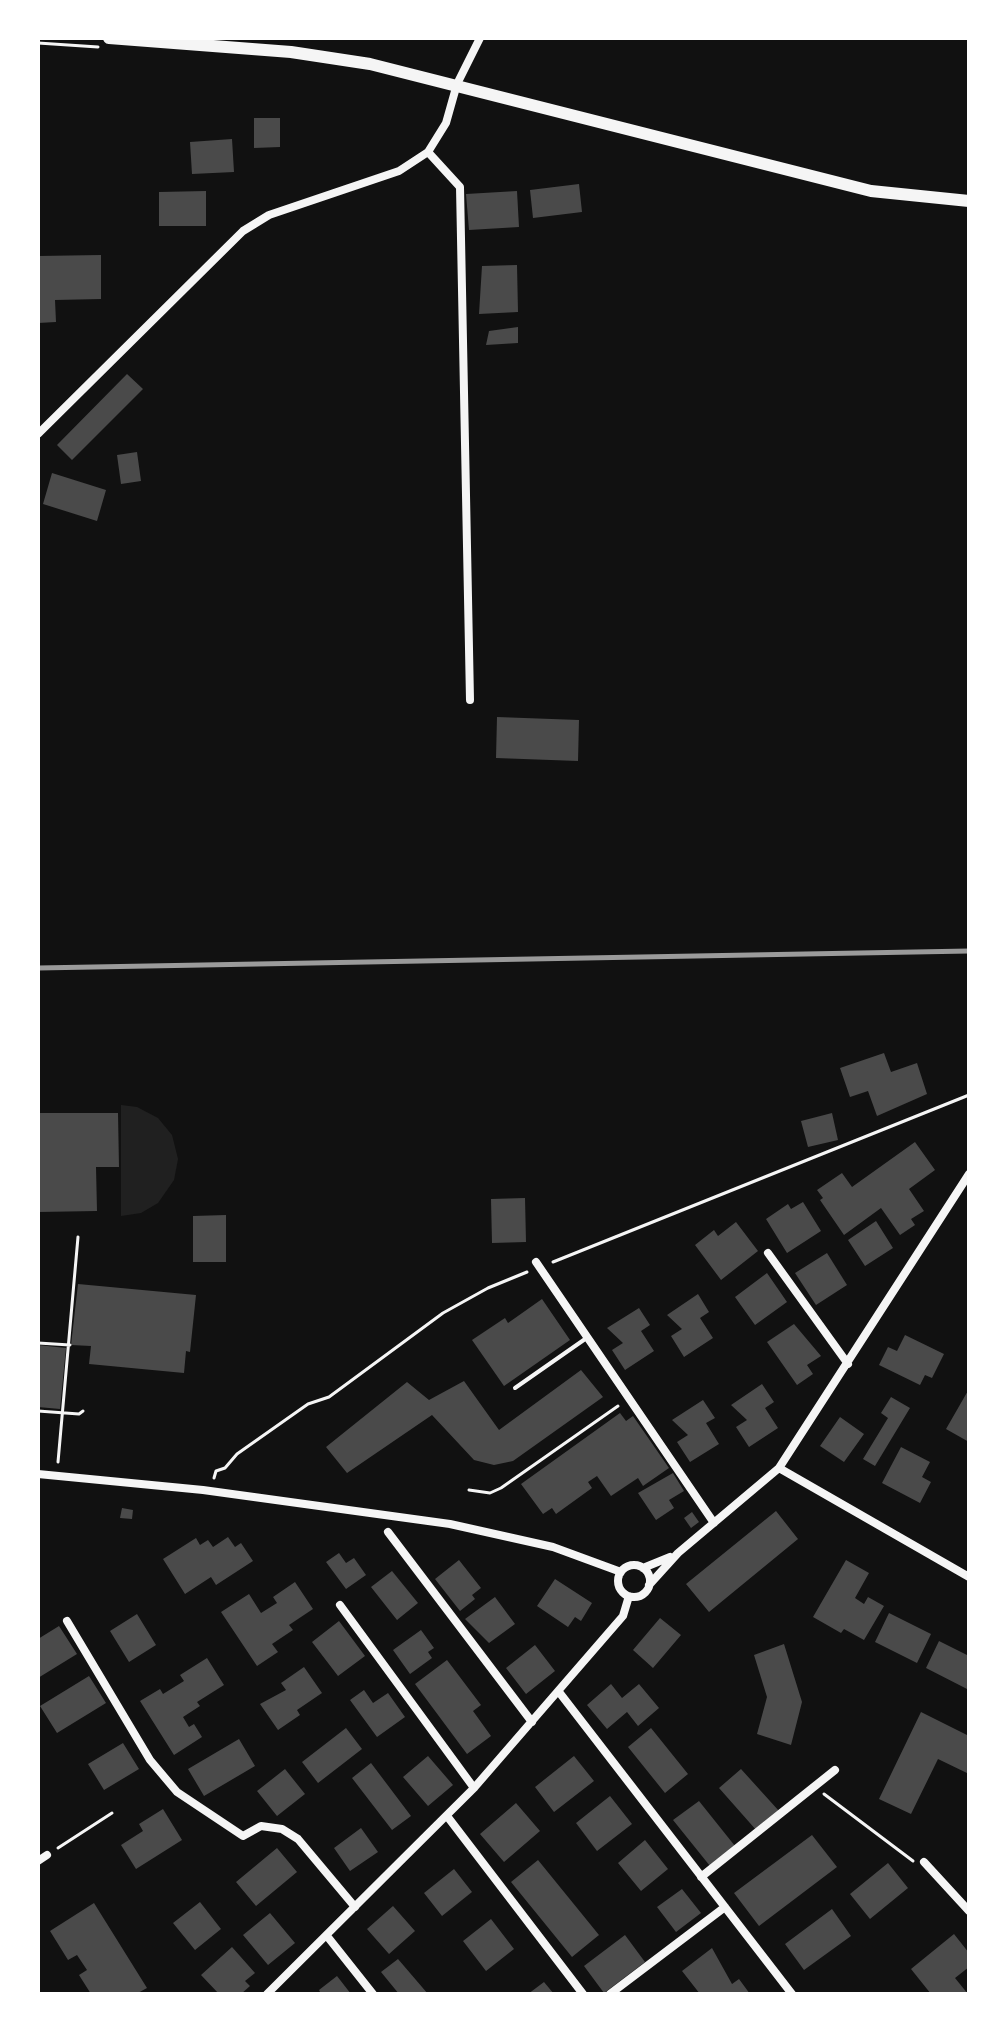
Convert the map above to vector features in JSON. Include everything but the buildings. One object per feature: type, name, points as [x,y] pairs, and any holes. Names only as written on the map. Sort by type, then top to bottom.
[{"type":"main road","points":[[109,38],[291,52],[370,64],[871,191],[969,201]]},
{"type":"street","points":[[38,434],[243,231],[269,215],[399,171],[428,152],[446,123],[457,84],[480,38]]},
{"type":"street","points":[[428,152],[460,187],[470,700]]},
{"type":"street","points":[[629,1596],[644,1594],[678,1553],[779,1468],[969,1174]]},
{"type":"street","points":[[768,1253],[848,1364]]},
{"type":"street","points":[[538,1265],[714,1523]]},
{"type":"street","points":[[779,1468],[969,1577]]},
{"type":"street","points":[[38,1474],[203,1490],[450,1524],[553,1547],[621,1572]]},
{"type":"street","points":[[388,1532],[532,1722]]},
{"type":"street","points":[[629,1596],[619,1586],[621,1572],[629,1566],[643,1568],[678,1553]]},
{"type":"street","points":[[643,1568],[649,1575],[649,1585]]},
{"type":"street","points":[[267,1994],[474,1788],[623,1616],[629,1596]]},
{"type":"street","points":[[340,1605],[474,1788]]},
{"type":"street","points":[[67,1621],[150,1760],[177,1792],[243,1836],[261,1826],[282,1829],[298,1839],[355,1907]]},
{"type":"street","points":[[559,1692],[792,1994]]},
{"type":"street","points":[[701,1877],[835,1770]]},
{"type":"street","points":[[447,1816],[583,1994]]},
{"type":"street","points":[[38,1861],[47,1855]]},
{"type":"street","points":[[924,1862],[969,1911]]},
{"type":"street","points":[[610,1994],[725,1907]]},
{"type":"street","points":[[327,1936],[373,1994]]},
{"type":"lane","points":[[515,1388],[588,1337]]},
{"type":"path","points":[[38,43],[98,47]]},
{"type":"path","points":[[214,1478],[216,1471],[225,1468],[237,1454],[308,1404],[329,1397],[443,1313],[488,1288],[538,1265],[969,1095]]},
{"type":"path","points":[[58,1462],[78,1237]]},
{"type":"path","points":[[38,1343],[70,1345]]},
{"type":"path","points":[[469,1490],[490,1493],[501,1488],[629,1399]]},
{"type":"path","points":[[38,1411],[79,1414],[83,1411]]},
{"type":"path","points":[[815,1786],[912,1861],[924,1862]]},
{"type":"path","points":[[58,1847],[112,1813]]},
{"type":"shaded area","points":[[121,1105],[137,1107],[158,1118],[172,1135],[178,1159],[174,1180],[158,1203],[141,1213],[121,1216]]},
{"type":"railway","points":[[38,968],[969,951]]}]
